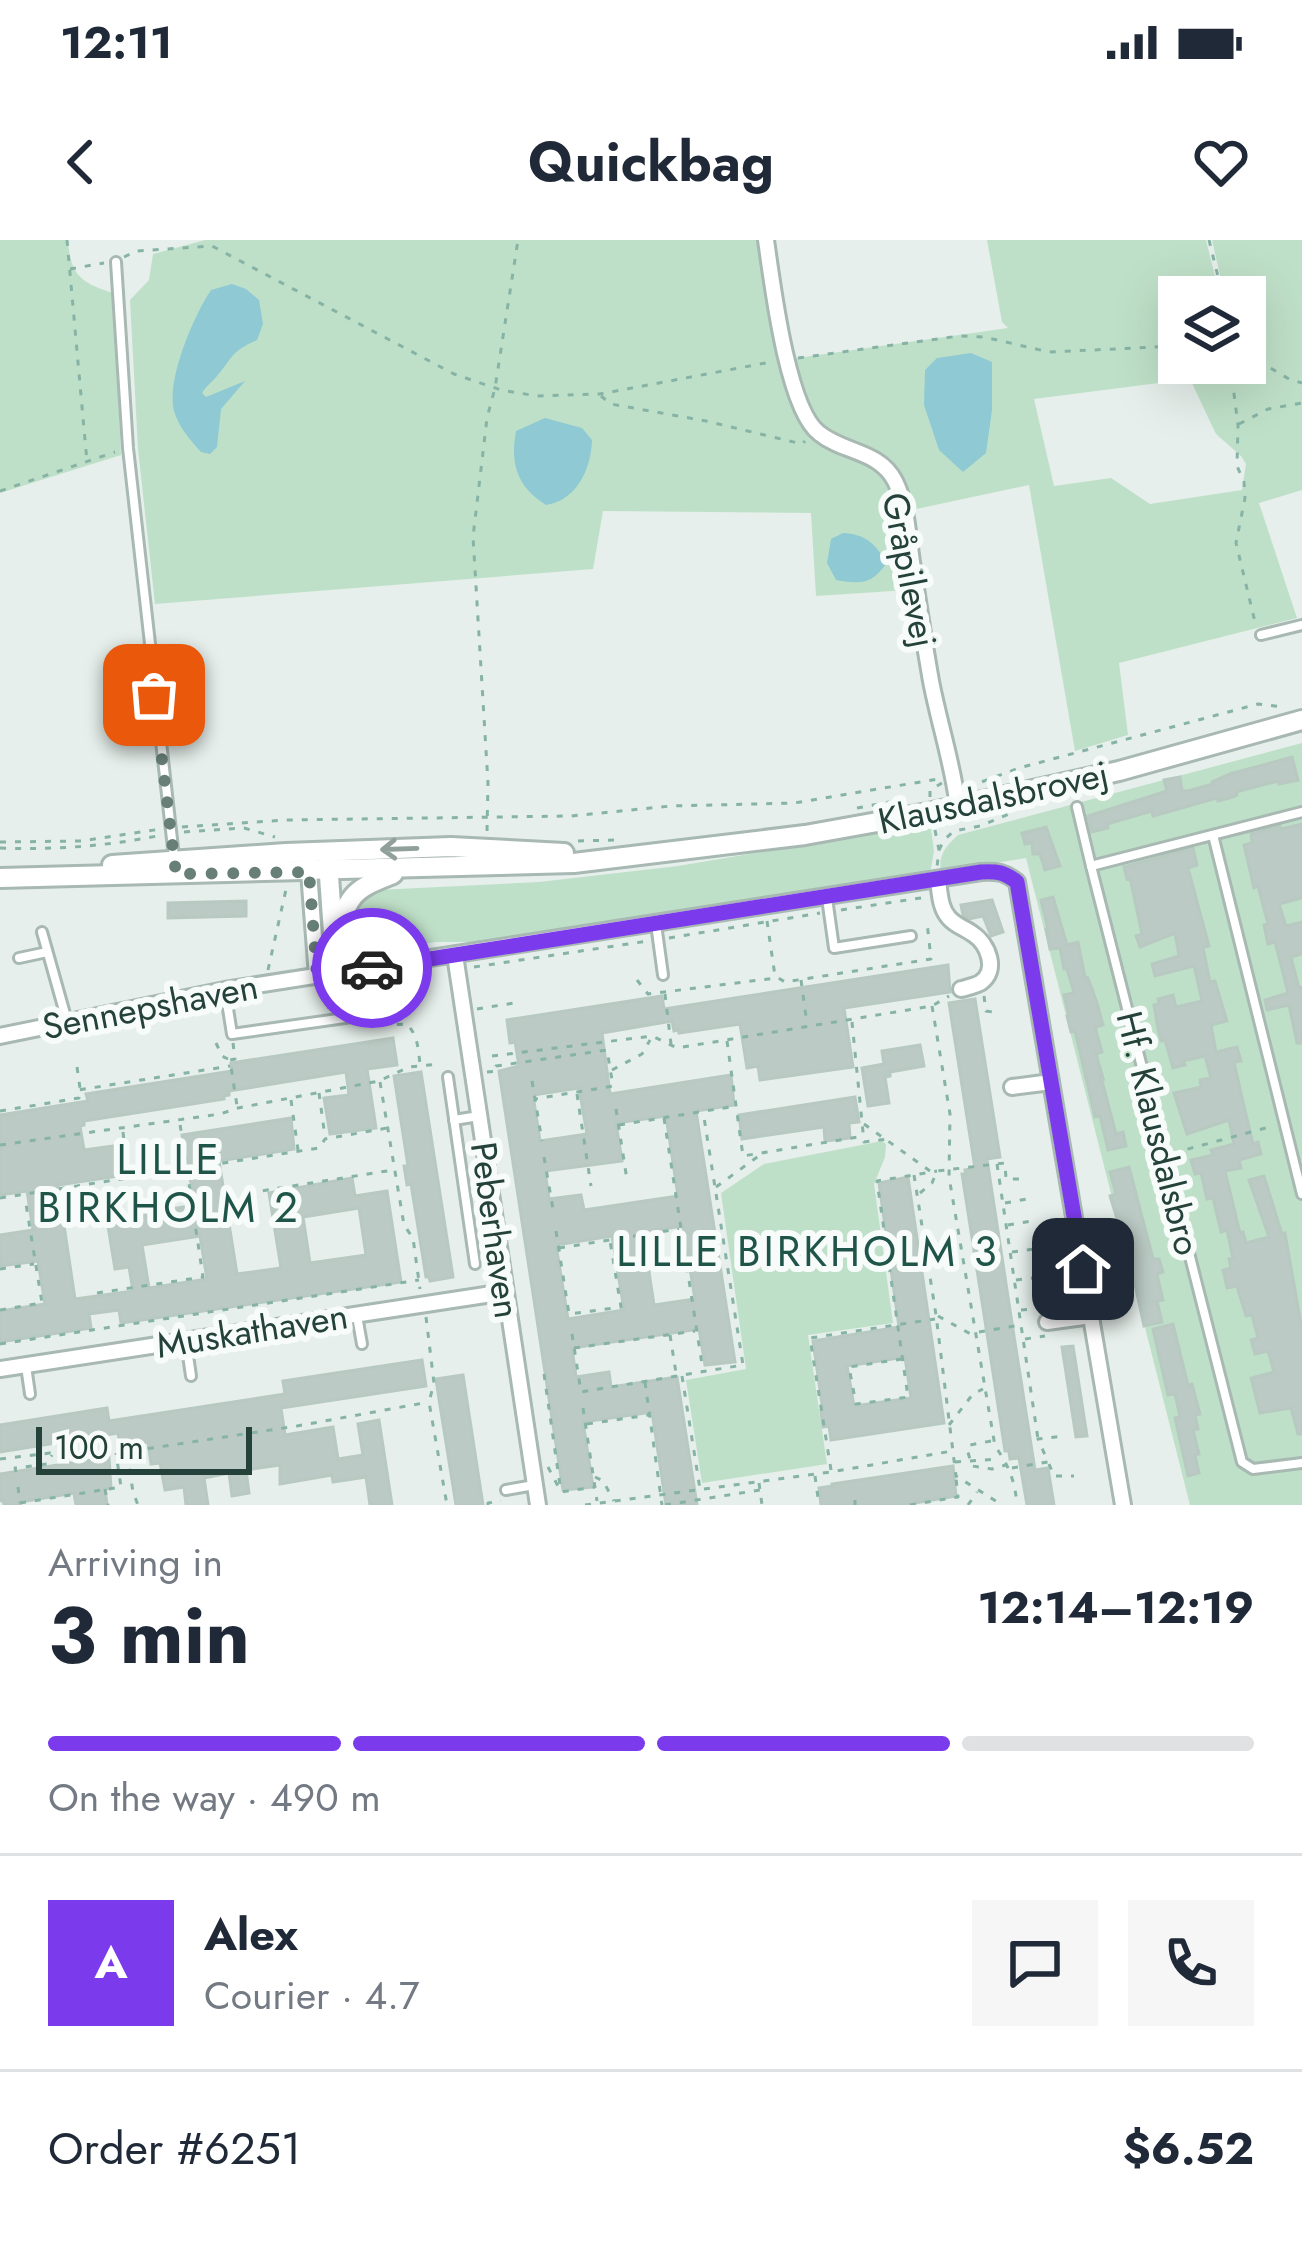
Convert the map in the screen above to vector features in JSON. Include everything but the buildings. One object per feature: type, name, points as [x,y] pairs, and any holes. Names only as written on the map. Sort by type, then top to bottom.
[{"type":"street","points":[[766,240],[798,399],[814,430]]},
{"type":"street","name":"Gråpilevej","points":[[814,430],[879,462],[894,479],[905,512],[932,684],[955,792]]},
{"type":"street","name":"Klausdalsbrovej","points":[[0,877],[175,867],[406,869],[574,863],[805,836],[955,792],[1119,771],[1302,720]]},
{"type":"street","name":"Klausdalsbrovej","points":[[175,867],[322,865],[451,847],[559,853],[680,850]]},
{"type":"street","points":[[322,865],[333,948]]},
{"type":"street","points":[[322,865],[325,975]]},
{"type":"street","points":[[325,975],[344,906],[355,892],[406,869]]},
{"type":"street","name":"Sennepshaven","points":[[0,1036],[225,990],[998,871],[1017,882],[1051,1082]]},
{"type":"street","points":[[938,881],[944,911],[986,946],[991,962],[980,984],[962,989]]},
{"type":"street","name":"Peberhaven","points":[[455,955],[536,1496]]},
{"type":"street","points":[[1012,1087],[1051,1082],[1123,1505]]},
{"type":"street","name":"Muskathaven","points":[[0,1369],[505,1292]]},
{"type":"street","points":[[1047,1322],[1091,1316]]},
{"type":"lane","points":[[116,262],[128,448],[175,867]]},
{"type":"lane","points":[[1261,634],[1302,626]]},
{"type":"lane","name":"Hf. Klausdalsbro","points":[[1077,807],[1242,1462],[1253,1469],[1302,1462]]},
{"type":"lane","points":[[1090,866],[1302,812]]},
{"type":"lane","points":[[1213,835],[1302,1194]]},
{"type":"lane","points":[[827,898],[834,948],[910,936]]},
{"type":"lane","points":[[656,924],[663,975]]},
{"type":"lane","points":[[42,932],[67,1022]]},
{"type":"lane","points":[[19,958],[47,952]]},
{"type":"lane","points":[[225,990],[232,1034],[380,1013]]},
{"type":"lane","points":[[448,1078],[475,1264]]},
{"type":"lane","points":[[454,1120],[479,1117]]},
{"type":"lane","points":[[357,1314],[362,1344]]},
{"type":"lane","points":[[186,1340],[191,1376]]},
{"type":"lane","points":[[26,1365],[30,1394]]},
{"type":"lane","points":[[507,1495],[536,1496]]},
{"type":"path","points":[[67,240],[87,462]]},
{"type":"path","points":[[487,838],[473,537],[484,436],[518,240]]},
{"type":"path","points":[[1209,240],[1218,276]]},
{"type":"path","points":[[70,268],[116,262],[137,251],[212,246],[454,374],[538,396],[600,394],[788,359],[959,336],[1049,352],[1158,347]]},
{"type":"path","points":[[1266,365],[1302,383]]},
{"type":"path","points":[[1232,384],[1237,466],[1245,498],[1236,543],[1255,622]]},
{"type":"path","points":[[600,394],[611,404],[802,444],[814,430]]},
{"type":"path","points":[[1238,424],[1268,410],[1302,403]]},
{"type":"path","points":[[0,491],[128,448]]},
{"type":"path","points":[[930,796],[1258,704],[1285,707]]},
{"type":"path","points":[[0,845],[51,850],[116,845],[199,824],[593,815],[671,806],[955,792]]},
{"type":"path","points":[[851,810],[908,799]]},
{"type":"path","points":[[169,831],[244,828],[286,839]]},
{"type":"path","points":[[936,833],[954,831]]},
{"type":"path","points":[[564,841],[630,840]]},
{"type":"path","points":[[269,983],[268,968],[287,884]]},
{"type":"path","points":[[910,936],[944,911]]},
{"type":"path","points":[[764,960],[773,958]]},
{"type":"path","points":[[380,967],[388,1025],[407,1024],[413,1030],[420,1066]]},
{"type":"path","points":[[325,975],[331,1020]]},
{"type":"path","points":[[637,980],[648,994],[777,978]]},
{"type":"path","points":[[801,980],[807,1026]]},
{"type":"path","points":[[492,1056],[652,1036],[676,1048],[932,1006],[962,989]]},
{"type":"path","points":[[983,989],[986,1011],[999,1013]]},
{"type":"path","points":[[664,992],[671,1045]]},
{"type":"path","points":[[464,1011],[514,1004],[518,999]]},
{"type":"path","points":[[932,1006],[950,1114],[950,1169],[994,1441],[1015,1482],[1018,1505]]},
{"type":"path","points":[[852,1020],[864,1142],[888,1139]]},
{"type":"path","points":[[0,1111],[79,1098],[78,1090],[230,1063],[235,1059],[232,1034]]},
{"type":"path","points":[[611,1070],[642,1054],[652,1036]]},
{"type":"path","points":[[727,1040],[743,1156],[864,1136]]},
{"type":"path","points":[[216,1042],[230,1063],[238,1108]]},
{"type":"path","points":[[535,1099],[613,1090],[606,1042]]},
{"type":"path","points":[[473,1075],[497,1071],[496,1066],[607,1050]]},
{"type":"path","points":[[0,1145],[220,1114],[380,1081],[409,1067],[439,1064]]},
{"type":"path","points":[[77,1067],[81,1090]]},
{"type":"path","points":[[380,1081],[404,1225],[413,1238],[421,1291]]},
{"type":"path","points":[[532,1081],[542,1141]]},
{"type":"path","points":[[577,1092],[591,1186]]},
{"type":"path","points":[[0,1198],[319,1148],[325,1139],[319,1093]]},
{"type":"path","points":[[290,1098],[298,1151]]},
{"type":"path","points":[[619,1125],[736,1106]]},
{"type":"path","points":[[616,1109],[627,1180]]},
{"type":"path","points":[[572,1334],[581,1392],[743,1365],[703,1111]]},
{"type":"path","points":[[664,1118],[704,1371]]},
{"type":"path","points":[[97,1293],[203,1277],[179,1121]]},
{"type":"path","points":[[862,1122],[934,1171]]},
{"type":"path","points":[[1165,1155],[1285,1123]]},
{"type":"path","points":[[325,1139],[388,1128]]},
{"type":"path","points":[[122,1130],[128,1178]]},
{"type":"path","points":[[716,1186],[761,1154]]},
{"type":"path","points":[[544,1157],[554,1215]]},
{"type":"path","points":[[242,1160],[244,1167]]},
{"type":"path","points":[[902,1359],[849,1367],[856,1404],[908,1396],[877,1181],[1004,1163],[1006,1179],[1024,1179]]},
{"type":"path","points":[[997,1164],[1038,1439],[1054,1476],[1074,1476]]},
{"type":"path","points":[[248,1193],[395,1170]]},
{"type":"path","points":[[918,1195],[932,1183],[934,1171]]},
{"type":"path","points":[[910,1505],[958,1497],[914,1175]]},
{"type":"path","points":[[0,1310],[42,1303],[25,1195]]},
{"type":"path","points":[[1003,1203],[1027,1199]]},
{"type":"path","points":[[1006,1225],[1031,1221]]},
{"type":"path","points":[[559,1248],[681,1228]]},
{"type":"path","points":[[556,1231],[570,1316],[621,1307],[610,1241]]},
{"type":"path","points":[[1010,1252],[1035,1249]]},
{"type":"path","points":[[0,1269],[36,1264]]},
{"type":"path","points":[[1014,1280],[1040,1277]]},
{"type":"path","points":[[0,1344],[419,1280]]},
{"type":"path","points":[[1019,1310],[1047,1322]]},
{"type":"path","points":[[426,1317],[434,1383],[429,1402],[447,1505]]},
{"type":"path","points":[[831,1472],[810,1338],[936,1317],[977,1335],[1021,1325]]},
{"type":"path","points":[[1023,1339],[1047,1322]]},
{"type":"path","points":[[574,1348],[697,1331]]},
{"type":"path","points":[[670,1335],[700,1489]]},
{"type":"path","points":[[544,1375],[561,1492]]},
{"type":"path","points":[[644,1379],[663,1505],[760,1490]]},
{"type":"path","points":[[948,1426],[973,1394],[986,1388]]},
{"type":"path","points":[[0,1460],[127,1452],[429,1402]]},
{"type":"path","points":[[584,1408],[598,1503]]},
{"type":"path","points":[[586,1424],[650,1415]]},
{"type":"path","points":[[1038,1439],[1064,1436]]},
{"type":"path","points":[[994,1441],[970,1444],[968,1462],[992,1469],[1048,1462]]},
{"type":"path","points":[[586,1505],[831,1472],[952,1450]]},
{"type":"path","points":[[19,1487],[21,1504],[121,1486],[116,1452]]},
{"type":"path","points":[[127,1452],[138,1505]]},
{"type":"path","points":[[16,1472],[15,1468],[46,1464],[52,1454]]},
{"type":"path","points":[[953,1462],[1003,1457]]},
{"type":"path","points":[[536,1496],[549,1465],[561,1492]]},
{"type":"path","points":[[815,1474],[819,1505]]},
{"type":"path","points":[[593,1476],[603,1480],[614,1501]]},
{"type":"path","points":[[956,1476],[1001,1505]]},
{"type":"path","points":[[759,1481],[762,1505]]},
{"type":"path","points":[[561,1492],[595,1487]]},
{"type":"path","points":[[106,1489],[108,1505]]},
{"type":"path","points":[[968,1505],[978,1490]]},
{"type":"path","points":[[71,1495],[73,1505]]},
{"type":"path","points":[[488,1505],[507,1495]]},
{"type":"green space","points":[[0,240],[68,240],[79,276],[113,293],[121,455],[0,493]]},
{"type":"green space","points":[[205,240],[761,240],[800,418],[815,437],[871,464],[893,488],[903,521],[908,590],[816,596],[811,513],[603,511],[593,569],[155,604],[138,449],[130,300],[149,280],[153,254]]},
{"type":"green space","points":[[987,240],[1206,240],[1215,276],[1158,276],[1158,383],[1034,399],[1054,486],[1111,478],[1150,504],[1242,490],[1246,464],[1216,434],[1192,384],[1266,384],[1266,276],[1220,276],[1212,240],[1302,240],[1302,490],[1259,503],[1297,618],[1119,663],[1128,735],[1075,751],[1029,485],[907,511],[883,458],[817,426],[790,359],[1008,328],[1002,322]]},
{"type":"green space","points":[[1302,743],[1302,1505],[1190,1505],[1026,858],[941,872],[941,861],[958,835]]},
{"type":"green space","points":[[923,825],[931,829],[930,874],[478,942],[436,942],[368,952],[351,947],[346,925],[361,898],[378,890],[539,882],[678,866]]},
{"type":"green space","points":[[882,1141],[885,1157],[874,1184],[893,1323],[808,1335],[827,1464],[702,1483],[686,1380],[746,1369],[721,1193],[764,1164]]},
{"type":"water","points":[[232,284],[259,300],[263,324],[257,340],[237,351],[202,393],[206,397],[245,381],[221,409],[217,447],[210,454],[201,452],[178,422],[174,383],[204,301],[211,290]]},
{"type":"water","points":[[971,353],[992,362],[992,410],[986,453],[963,472],[939,450],[924,405],[925,370],[937,358]]},
{"type":"water","points":[[545,418],[582,428],[592,440],[580,482],[566,497],[546,505],[522,482],[514,454],[516,431]]},
{"type":"water","points":[[843,533],[864,538],[879,551],[886,564],[875,576],[858,582],[836,580],[827,563],[831,539]]},
{"type":"way so far","points":[[154,695],[176,874],[309,872],[317,976],[372,968]]},
{"type":"district","name":"LILLE BIRKHOLM 2","points":[[169,1183]]},
{"type":"district","name":"LILLE BIRKHOLM 3","points":[[808,1251]]},
{"type":"route","points":[[372,968],[981,872],[1008,874],[1017,882],[1083,1269]]}]
